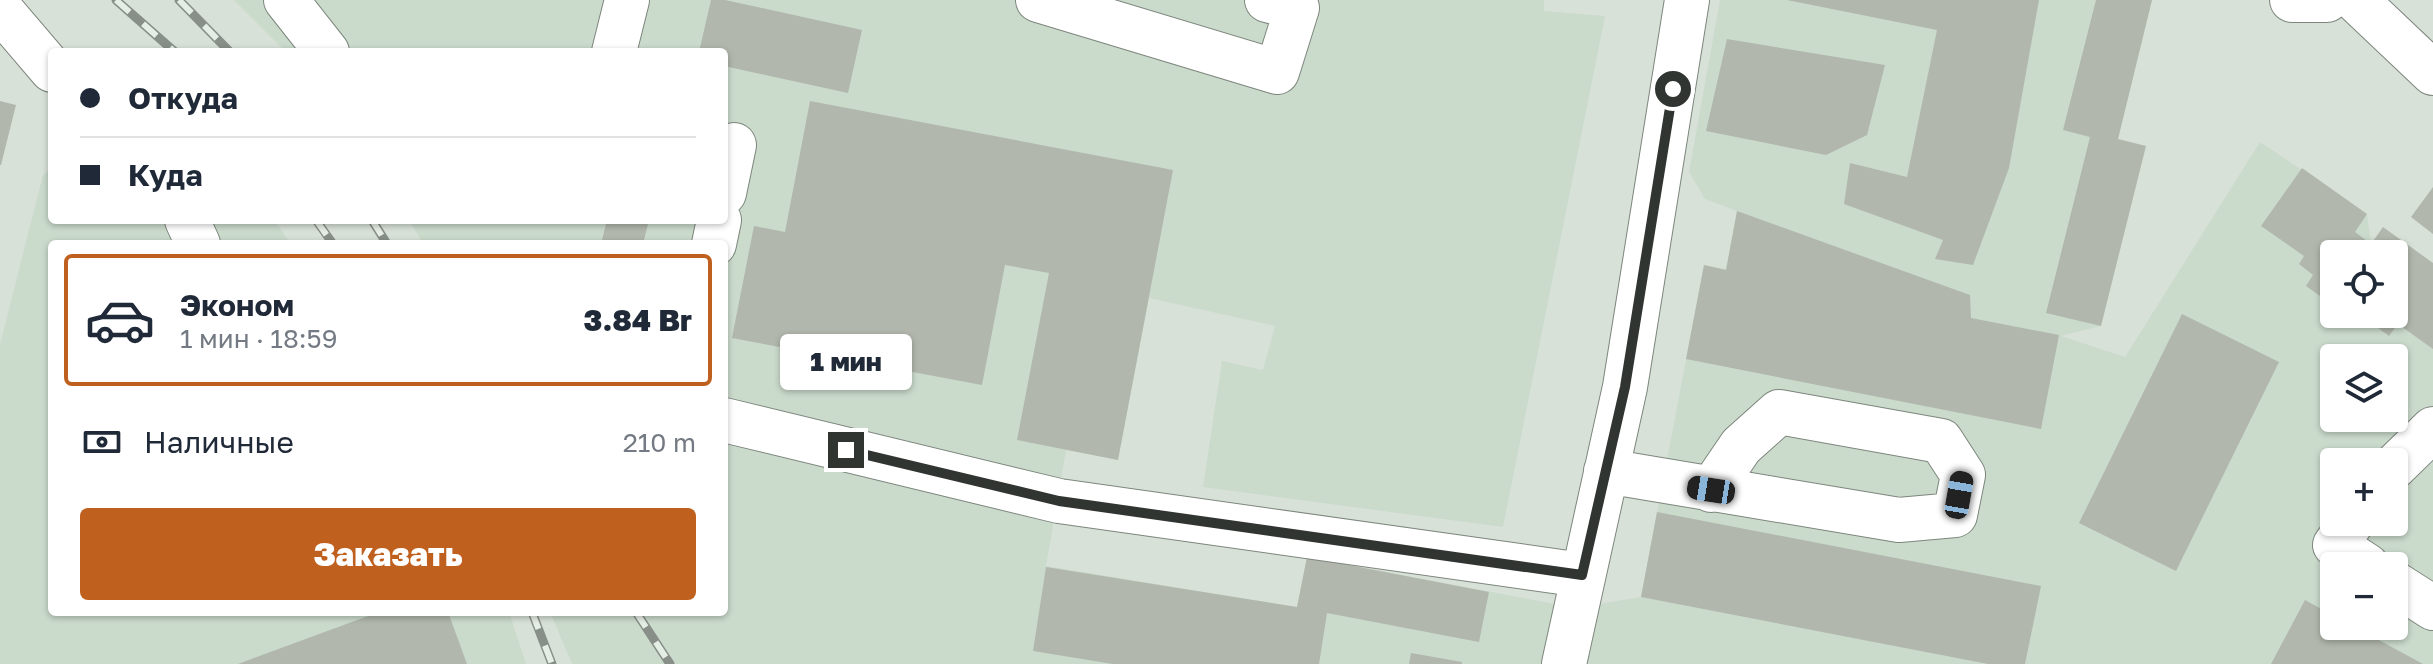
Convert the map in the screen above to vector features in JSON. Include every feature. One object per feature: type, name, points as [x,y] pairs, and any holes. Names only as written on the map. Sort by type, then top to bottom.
[{"type":"lane","points":[[286,0],[324,48]]},
{"type":"lane","points":[[615,48],[627,0]]},
{"type":"lane","points":[[1038,0],[1277,72],[1297,8],[1267,0]]},
{"type":"lane","points":[[1564,664],[1625,387],[1687,0]]},
{"type":"lane","points":[[2292,0],[2327,0]]},
{"type":"lane","points":[[2356,0],[2433,73]]},
{"type":"lane","points":[[0,9],[48,65]]},
{"type":"lane","points":[[728,174],[734,145]]},
{"type":"lane","points":[[1606,471],[1711,490],[1899,520],[1955,515],[1963,475],[1941,441],[1779,412],[1741,446],[1711,490]]},
{"type":"lane","points":[[728,421],[1059,501],[1582,575]]},
{"type":"lane","points":[[2408,453],[2433,429]]},
{"type":"lane","points":[[2342,536],[2335,545],[2346,552]]},
{"type":"lane","points":[[2408,592],[2433,608]]},
{"type":"shaded area","points":[[234,0],[1544,0],[1544,11],[1605,16],[1503,527],[1203,487],[1222,361],[1263,370],[1275,326],[1149,298],[1118,460],[1066,450],[1046,566],[1297,607],[1307,557],[1576,608],[1641,597],[1704,265],[1726,269],[1737,211],[1705,199],[1689,172],[1720,0],[2152,0],[2118,139],[2143,156],[2101,326],[2061,336],[2125,357],[2260,142],[2367,214],[2370,240],[2320,240],[2320,328],[2408,328],[2408,259],[2433,269],[2433,664],[572,664],[552,616],[728,616],[728,240],[421,240],[411,224],[728,224],[728,48],[282,48]]},
{"type":"shaded area","points":[[48,171],[48,224],[277,224],[288,240],[48,240],[48,616],[510,616],[526,664],[0,664],[0,344],[43,175]]},
{"type":"building","points":[[711,0],[725,0],[862,30],[848,93],[728,67],[728,48],[700,48]]},
{"type":"building","points":[[1787,0],[2039,0],[2009,168],[1973,265],[1935,259],[1943,240],[1844,204],[1850,163],[1907,177],[1937,30]]},
{"type":"building","points":[[2096,0],[2152,0],[2118,139],[2146,146],[2101,326],[2046,313],[2090,137],[2063,130]]},
{"type":"building","points":[[1727,39],[1885,65],[1867,135],[1826,155],[1706,131]]},
{"type":"building","points":[[0,101],[16,105],[1,165],[0,165]]},
{"type":"building","points":[[810,101],[1173,170],[1118,460],[1017,440],[1049,273],[1005,265],[982,385],[732,338],[754,226],[785,232]]},
{"type":"building","points":[[2302,168],[2367,214],[2355,232],[2366,240],[2320,240],[2320,296],[2306,286],[2313,275],[2299,264],[2304,256],[2261,226]]},
{"type":"building","points":[[2433,187],[2433,234],[2411,217]]},
{"type":"building","points":[[1737,211],[1970,295],[1971,318],[2059,335],[2041,429],[1686,359],[1704,265],[1726,270]]},
{"type":"building","points":[[606,224],[648,224],[644,240],[602,240]]},
{"type":"building","points":[[2383,227],[2401,240],[2374,240]]},
{"type":"building","points":[[2408,245],[2433,263],[2433,349],[2404,328],[2408,328]]},
{"type":"building","points":[[2182,314],[2279,362],[2176,571],[2079,523]]},
{"type":"building","points":[[2378,328],[2395,328],[2389,336]]},
{"type":"building","points":[[1657,512],[2041,586],[2025,664],[1988,664],[1641,597]]},
{"type":"building","points":[[1307,557],[1489,592],[1479,642],[1327,613],[1319,664],[1113,664],[1033,651],[1046,567],[1297,607]]},
{"type":"building","points":[[2305,600],[2320,608],[2320,640],[2379,640],[2423,664],[2271,664]]},
{"type":"building","points":[[368,616],[449,616],[467,664],[238,664]]},
{"type":"building","points":[[1411,653],[1462,662],[1462,664],[1409,664]]},
{"type":"railway","points":[[116,0],[170,48]]},
{"type":"railway","points":[[179,0],[226,48]]},
{"type":"railway","points":[[319,224],[330,240]]},
{"type":"railway","points":[[374,224],[384,240]]},
{"type":"railway","points":[[534,616],[552,664]]},
{"type":"railway","points":[[639,616],[670,664]]},
{"type":"route","points":[[846,450],[1059,501],[1582,575],[1625,387],[1673,89]]}]
